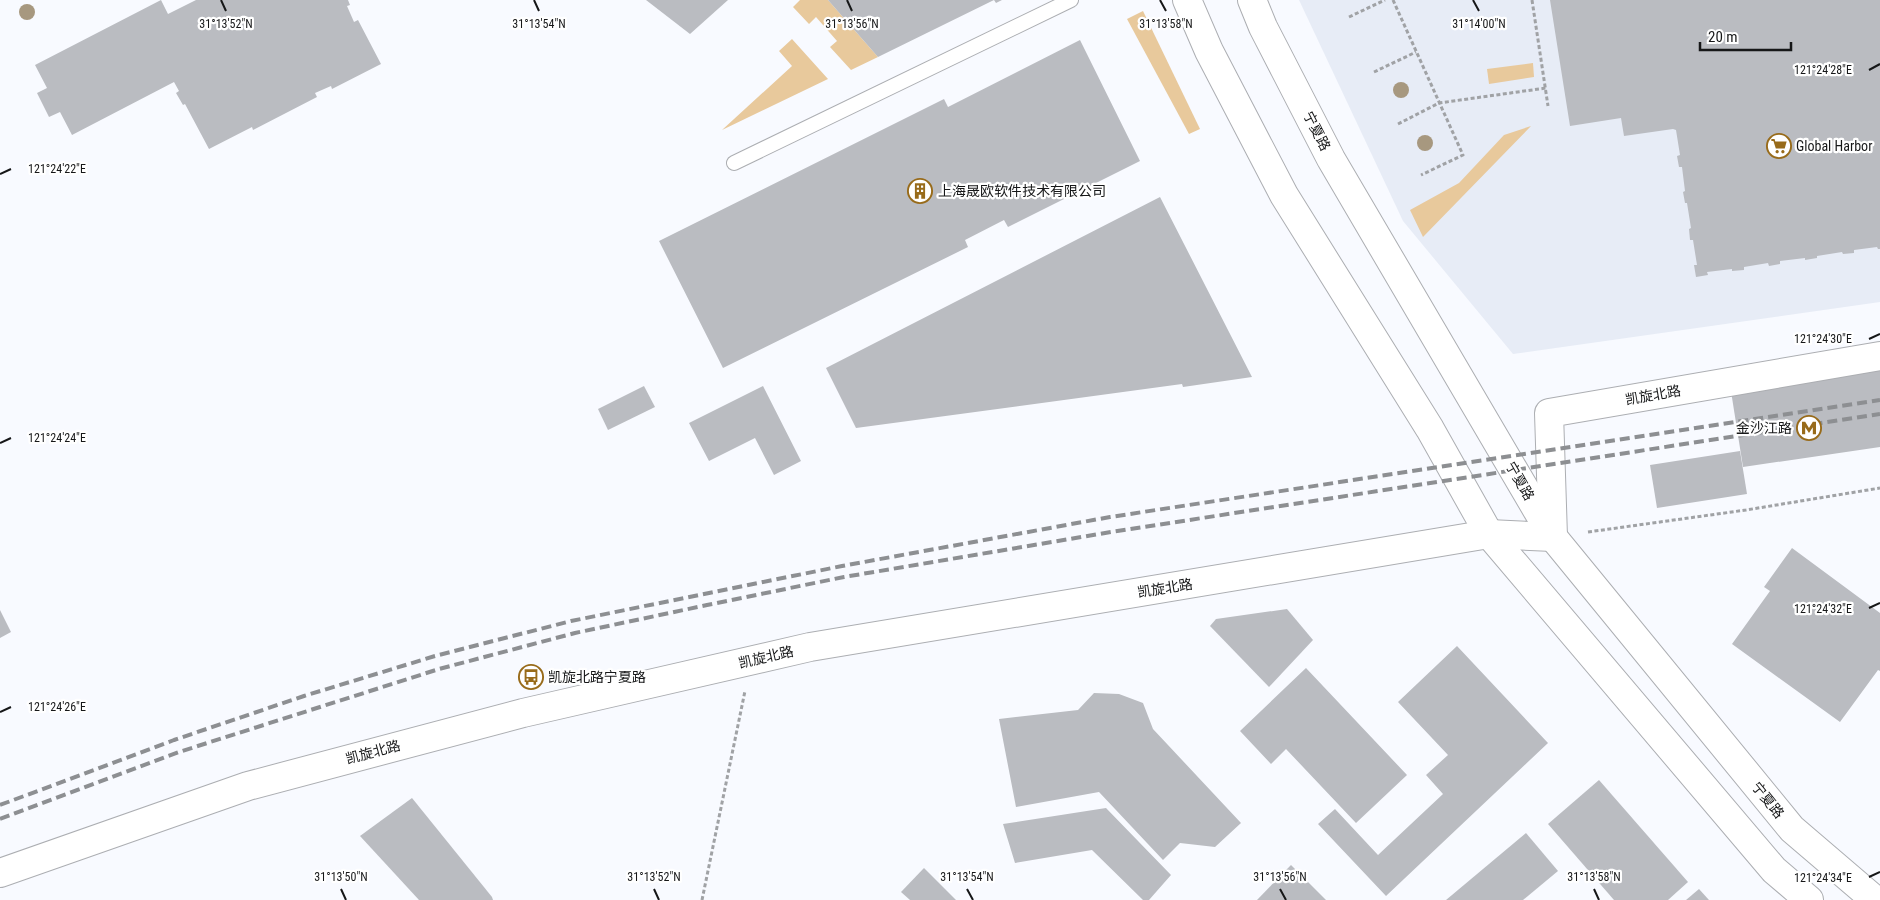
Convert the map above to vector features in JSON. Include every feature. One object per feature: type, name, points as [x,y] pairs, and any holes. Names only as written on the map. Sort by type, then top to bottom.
[{"type":"main road","points":[[1187,0],[1208,51],[1284,195],[1430,429],[1489,534],[1774,870],[1810,900]]},
{"type":"main road","name":"宁夏路","points":[[1252,0],[1263,27],[1331,159],[1553,537],[1792,829],[1875,900]]},
{"type":"main road","name":"凯旋北路","points":[[0,873],[248,786],[523,713],[810,647],[1489,534],[1553,537],[1549,414],[1880,356]]},
{"type":"lane","points":[[734,163],[1071,0]]},
{"type":"path","points":[[1349,17],[1385,0]]},
{"type":"path","points":[[1393,0],[1462,155],[1421,175]]},
{"type":"path","points":[[1532,0],[1548,106]]},
{"type":"path","points":[[1374,72],[1416,52]]},
{"type":"path","points":[[1398,124],[1439,103],[1546,88]]},
{"type":"path","points":[[1553,537],[1746,510],[1880,488]]},
{"type":"path","points":[[702,900],[751,661]]},
{"type":"shaded area","points":[[800,0],[828,0],[878,57],[851,70],[830,47],[837,41],[816,17],[809,24],[793,7]]},
{"type":"shaded area","points":[[1299,0],[1880,0],[1880,302],[1513,354],[1403,221]]},
{"type":"shaded area","points":[[1143,11],[1200,129],[1189,134],[1127,19]]},
{"type":"shaded area","points":[[792,39],[828,79],[722,130],[792,66],[779,51]]},
{"type":"shaded area","points":[[1533,63],[1534,77],[1489,84],[1487,69]]},
{"type":"shaded area","points":[[1531,126],[1423,237],[1410,210],[1459,183],[1504,135]]},
{"type":"building","points":[[161,0],[168,14],[196,0],[348,0],[350,5],[347,6],[354,22],[358,20],[381,64],[332,89],[331,86],[315,93],[317,97],[253,130],[252,127],[209,149],[185,104],[183,105],[176,93],[179,91],[174,82],[72,135],[60,112],[49,117],[37,93],[47,88],[35,65]]},
{"type":"building","points":[[646,0],[728,0],[690,34]]},
{"type":"building","points":[[828,0],[994,0],[878,57]]},
{"type":"building","name":"Global Harbor","points":[[1550,0],[1880,0],[1880,249],[1877,247],[1854,250],[1854,253],[1843,254],[1842,252],[1805,260],[1805,258],[1780,261],[1780,264],[1769,266],[1768,263],[1744,267],[1744,270],[1732,271],[1732,269],[1707,272],[1708,275],[1696,277],[1694,265],[1697,265],[1693,240],[1690,240],[1689,229],[1691,228],[1687,203],[1685,203],[1683,192],[1685,191],[1682,167],[1679,167],[1677,156],[1680,155],[1676,130],[1624,136],[1621,118],[1570,126]]},
{"type":"building","name":"上海晟欧软件技术有限公司","points":[[1080,40],[1140,161],[1008,227],[1004,220],[965,240],[968,247],[723,368],[659,241],[944,99],[948,107]]},
{"type":"building","points":[[1160,197],[1252,377],[1183,387],[1182,384],[856,428],[826,368]]},
{"type":"building","name":"金沙江路","points":[[1880,362],[1880,447],[1743,467],[1730,385]]},
{"type":"building","points":[[644,386],[655,407],[608,430],[598,409]]},
{"type":"building","points":[[763,386],[801,461],[774,475],[755,438],[709,461],[689,423]]},
{"type":"building","points":[[1740,451],[1747,494],[1657,508],[1650,465]]},
{"type":"building","points":[[1792,548],[1880,613],[1880,671],[1878,670],[1840,722],[1732,644],[1770,591],[1764,587]]},
{"type":"building","points":[[1287,609],[1313,640],[1269,687],[1210,626],[1216,619]]},
{"type":"building","points":[[0,610],[11,632],[0,638]]},
{"type":"building","points":[[1457,646],[1548,743],[1386,896],[1318,824],[1335,809],[1378,855],[1443,794],[1426,775],[1448,755],[1398,702]]},
{"type":"building","points":[[1306,668],[1407,775],[1356,823],[1286,749],[1271,764],[1240,731]]},
{"type":"building","points":[[1094,693],[1119,694],[1143,703],[1153,729],[1241,823],[1215,847],[1180,843],[1163,860],[1099,792],[1016,807],[999,719],[1078,710]]},
{"type":"building","points":[[1599,780],[1688,882],[1668,900],[1614,900],[1548,824]]},
{"type":"building","points":[[412,798],[493,900],[419,900],[360,836]]},
{"type":"building","points":[[1106,808],[1171,875],[1149,900],[1143,900],[1092,850],[1015,863],[1003,824]]},
{"type":"building","points":[[1526,833],[1558,871],[1523,900],[1446,900]]},
{"type":"building","points":[[1291,865],[1326,900],[1257,900]]},
{"type":"building","points":[[924,868],[956,900],[910,900],[901,892]]},
{"type":"building","points":[[1699,889],[1709,900],[1686,900]]},
{"type":"railway","points":[[0,805],[174,740],[304,696],[435,656],[571,621],[842,566],[1110,517],[1880,400]]},
{"type":"railway","points":[[0,819],[179,752],[439,669],[575,633],[844,577],[1111,532],[1880,414]]},
{"type":"place","name":"Global Harbor","points":[[1779,146]]},
{"type":"place","name":"上海晟欧软件技术有限公司","points":[[920,191]]},
{"type":"place","name":"金沙江路","points":[[1809,428]]},
{"type":"place","name":"凯旋北路宁夏路","points":[[531,677]]}]
